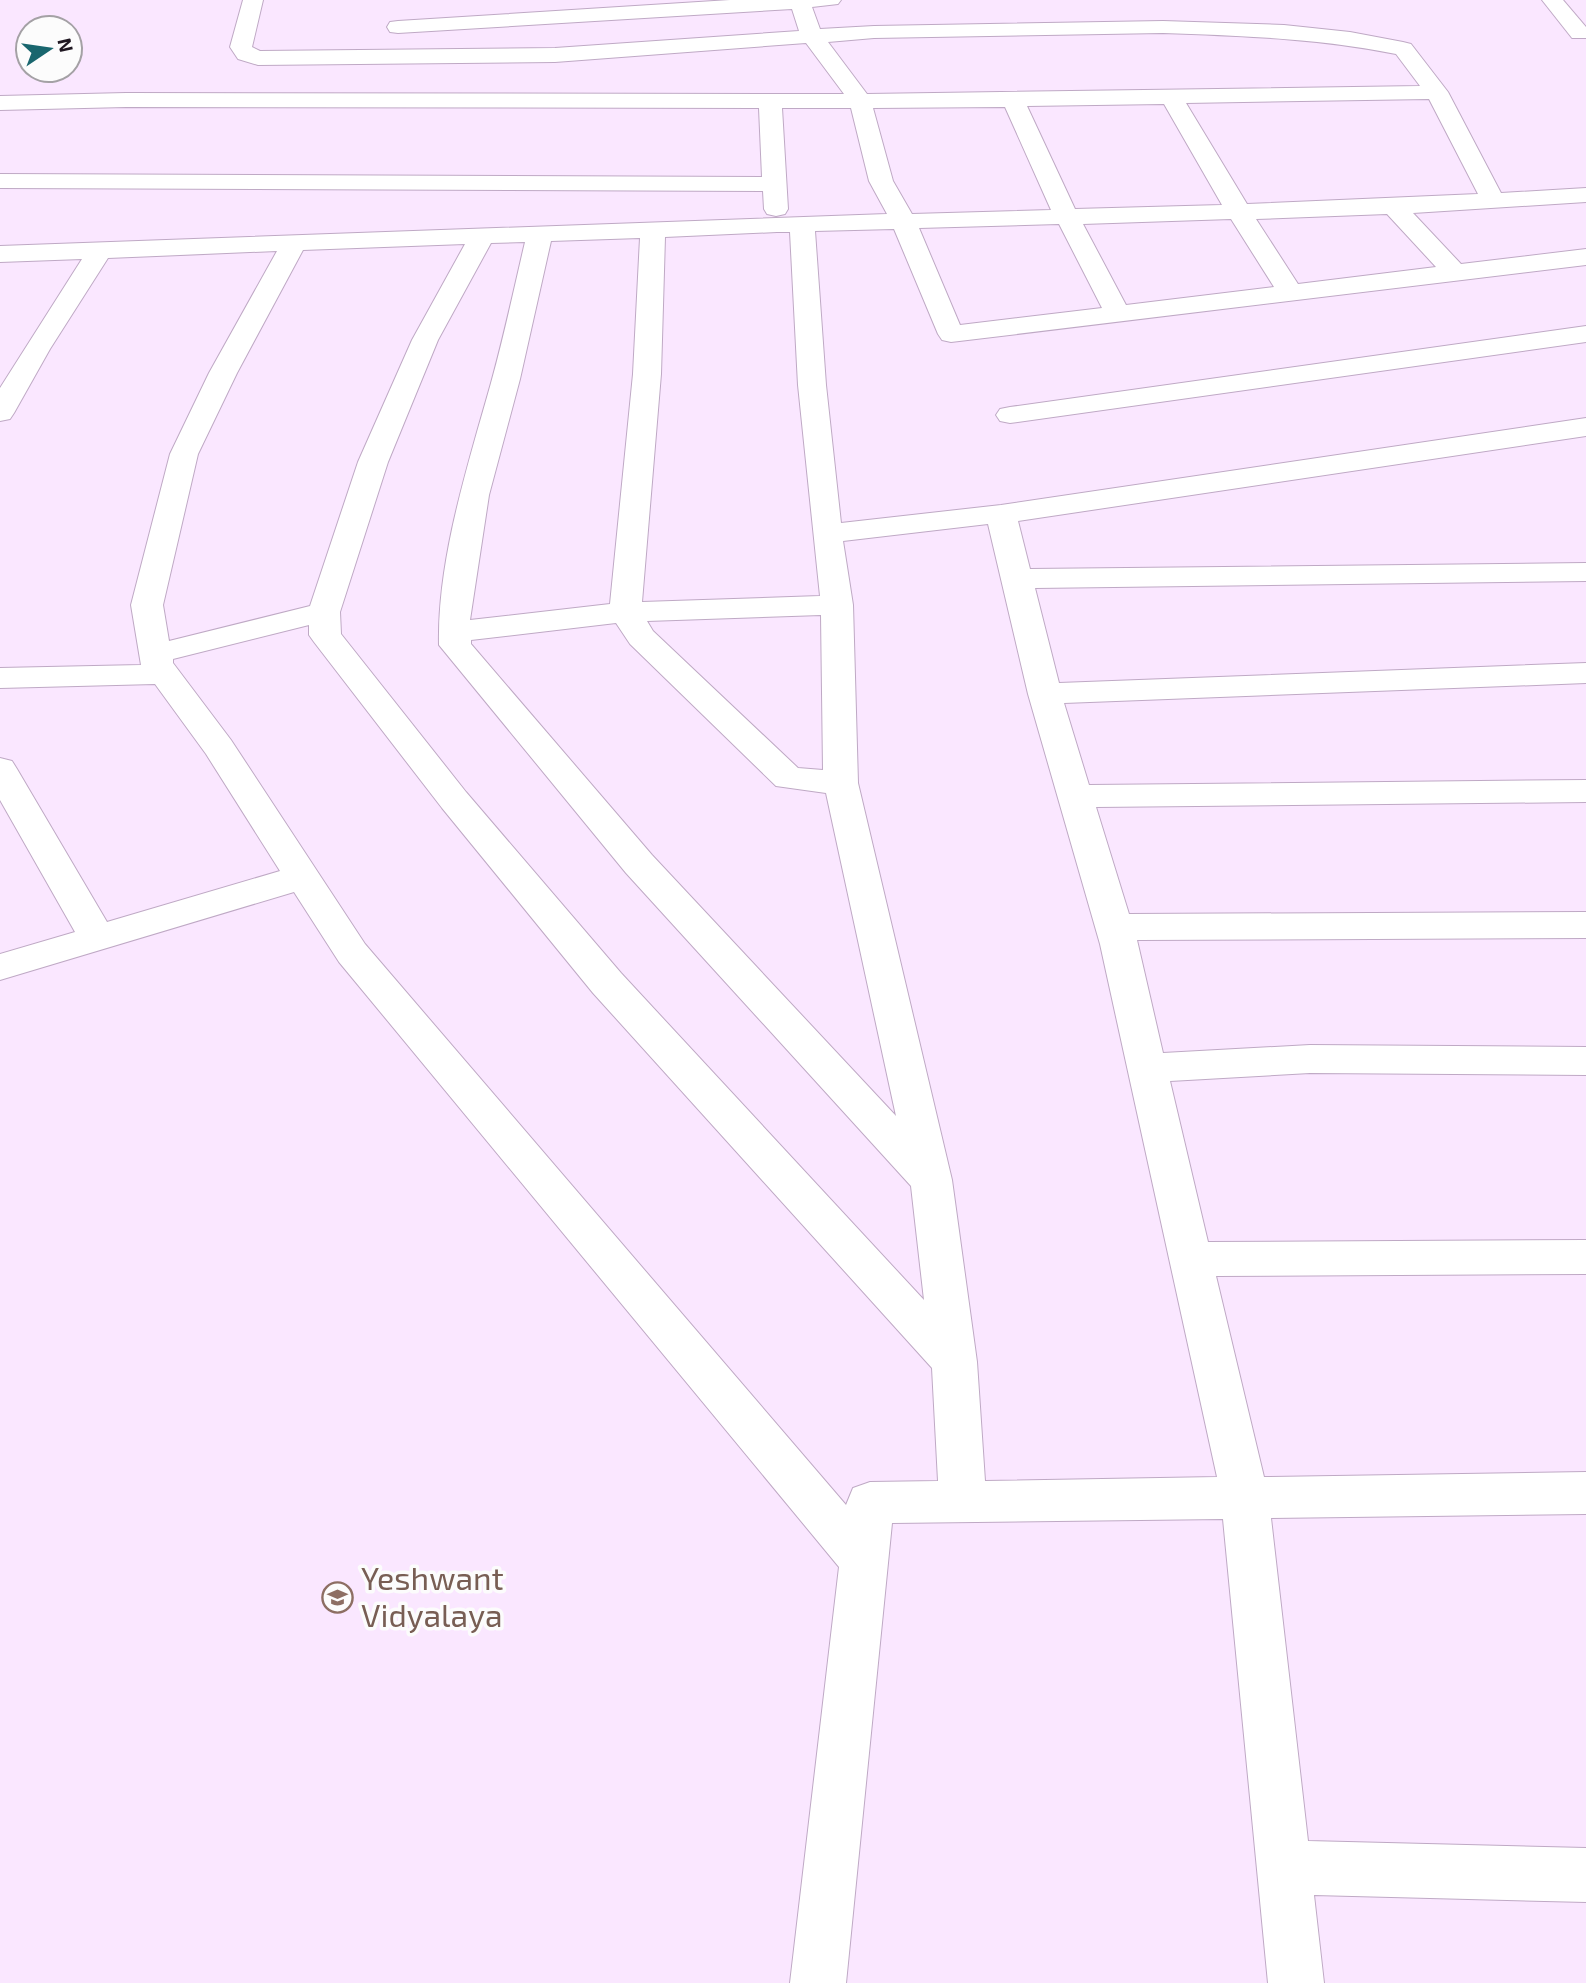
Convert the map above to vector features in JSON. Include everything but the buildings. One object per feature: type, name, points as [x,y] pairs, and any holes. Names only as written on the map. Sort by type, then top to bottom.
[{"type":"street","points":[[254,0],[241,47],[246,54],[258,58],[407,59],[555,55],[812,36],[1134,18],[1350,38],[1403,49],[1437,92],[1493,200]]},
{"type":"street","points":[[398,27],[547,9],[831,0]]},
{"type":"street","points":[[1552,0],[1580,33]]},
{"type":"street","points":[[799,1],[812,36],[860,100],[881,181],[904,222],[951,334],[1586,257]]},
{"type":"street","points":[[547,9],[563,100]]},
{"type":"street","points":[[0,103],[1013,100],[1437,92]]},
{"type":"street","points":[[1171,97],[1291,293]]},
{"type":"street","points":[[770,100],[774,184],[790,225],[812,385],[837,605],[841,783],[932,1180],[954,1362],[963,1501]]},
{"type":"street","points":[[1013,100],[1067,217],[1118,314]]},
{"type":"street","points":[[0,181],[774,184]]},
{"type":"street","points":[[0,254],[540,233],[1239,212],[1586,195]]},
{"type":"street","points":[[1393,206],[1455,273]]},
{"type":"street","points":[[653,230],[647,374],[625,612],[640,637],[788,778],[841,783]]},
{"type":"street","points":[[540,233],[506,379],[474,495],[454,616],[455,645],[639,864],[932,1180]]},
{"type":"street","points":[[482,236],[425,340],[373,462],[324,612],[325,635],[454,800],[607,983],[954,1362]]},
{"type":"street","points":[[295,242],[223,373],[184,454],[147,605],[160,664],[219,748],[352,953],[864,1562]]},
{"type":"street","points":[[0,413],[36,349],[100,250]]},
{"type":"street","points":[[1010,415],[1586,334]]},
{"type":"street","points":[[827,534],[1001,514],[1586,427]]},
{"type":"street","points":[[1001,514],[1045,694],[1114,928],[1149,1068],[1245,1498],[1296,1983]]},
{"type":"street","points":[[1016,579],[1586,572]]},
{"type":"street","points":[[454,632],[625,612],[837,605]]},
{"type":"street","points":[[0,678],[160,664],[324,612]]},
{"type":"street","points":[[1045,694],[1586,673]]},
{"type":"street","points":[[0,769],[97,938]]},
{"type":"street","points":[[1076,796],[1586,791]]},
{"type":"street","points":[[0,967],[302,877]]},
{"type":"street","points":[[1114,928],[1586,925]]},
{"type":"street","points":[[1149,1068],[1310,1059],[1586,1060]]},
{"type":"street","points":[[1191,1259],[1586,1257]]},
{"type":"street","points":[[818,1983],[870,1503],[1586,1493]]},
{"type":"street","points":[[1284,1867],[1586,1875]]},
{"type":"place","name":"Yeshwant Vidyalaya","points":[[338,1597]]}]
